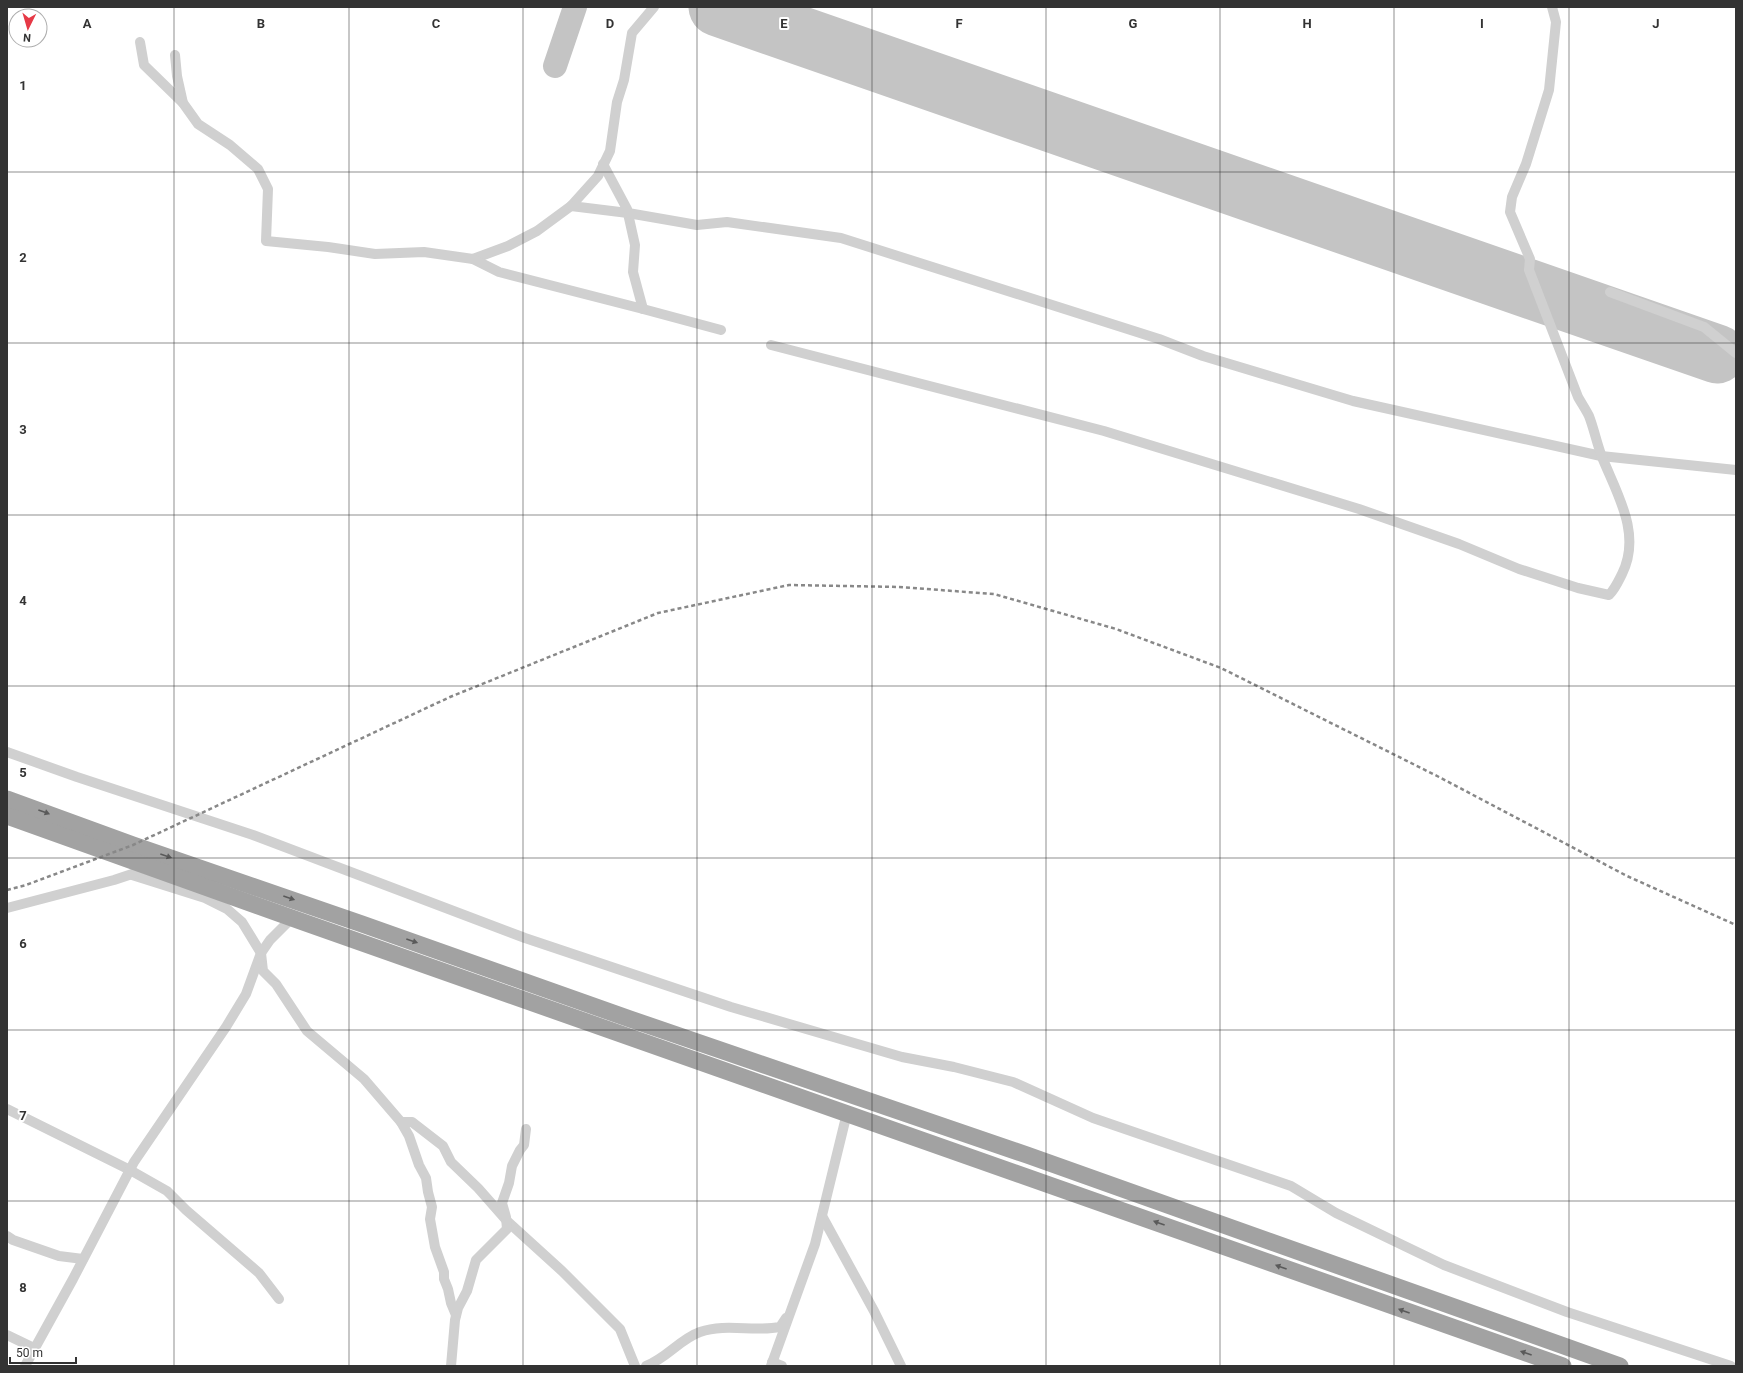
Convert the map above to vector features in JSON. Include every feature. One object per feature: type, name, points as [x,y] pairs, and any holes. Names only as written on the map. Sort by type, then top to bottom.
[{"type":"highway","points":[[7,799],[133,845],[630,1019],[1049,1163],[1620,1366]]},
{"type":"highway","points":[[7,816],[1563,1366]]},
{"type":"street","points":[[641,22],[643,7]]},
{"type":"street","points":[[473,259],[508,246],[537,232],[571,206],[598,176],[610,151],[617,102],[624,80],[632,33],[654,7]]},
{"type":"street","points":[[771,345],[1104,431],[1359,509],[1459,544],[1519,568],[1578,588],[1609,595],[1614,590],[1625,569],[1630,549],[1629,527],[1624,507],[1601,456],[1589,416],[1578,397],[1529,270],[1530,259],[1510,212],[1512,197],[1526,164],[1549,90],[1556,22],[1552,7]]},
{"type":"street","points":[[140,42],[144,65],[183,103],[198,124],[230,145],[258,169],[268,189],[266,241],[328,247],[374,254],[424,252],[473,259],[499,272],[721,330]]},
{"type":"street","points":[[175,55],[177,76],[183,103]]},
{"type":"street","points":[[603,164],[628,213],[635,245],[633,272],[643,309]]},
{"type":"street","points":[[571,206],[628,213],[697,225],[727,222],[842,238],[1160,339],[1203,356],[1353,402],[1601,456],[1736,470]]},
{"type":"street","points":[[1610,292],[1704,328],[1736,353]]},
{"type":"street","points":[[7,752],[77,777],[253,835],[525,938],[731,1007],[902,1058],[954,1067],[1013,1082],[1093,1118],[1291,1186],[1336,1213],[1444,1265],[1567,1312],[1731,1366]]},
{"type":"street","points":[[7,908],[132,875],[151,868]]},
{"type":"street","points":[[132,875],[205,898],[227,909],[242,922],[261,953],[263,971],[276,984],[307,1030],[364,1079],[401,1122],[409,1136],[419,1165],[426,1178],[432,1207],[430,1219],[435,1247],[444,1272],[444,1279],[448,1289],[450,1303],[456,1315]]},
{"type":"street","points":[[25,1366],[130,1170],[167,1112],[226,1027],[246,994],[261,953],[270,940],[292,918]]},
{"type":"street","points":[[7,1109],[130,1170],[167,1191],[186,1210],[259,1273],[279,1299]]},
{"type":"street","points":[[782,1366],[771,1364],[815,1244],[847,1113]]},
{"type":"street","points":[[401,1122],[412,1122],[443,1146],[451,1162],[478,1188],[507,1222],[562,1271],[620,1329],[635,1366]]},
{"type":"street","points":[[451,1366],[456,1315],[467,1291],[476,1260],[507,1229],[507,1222],[502,1203],[509,1183],[512,1166],[520,1150],[524,1146],[526,1129]]},
{"type":"street","points":[[822,1216],[874,1310],[901,1366]]},
{"type":"street","points":[[7,1236],[13,1240],[59,1256],[83,1259]]},
{"type":"street","points":[[646,1366],[657,1362],[689,1337],[701,1332],[721,1327],[767,1330],[780,1327],[793,1306]]},
{"type":"street","points":[[7,1335],[34,1348]]},
{"type":"taxiway","points":[[555,66],[575,7]]},
{"type":"runway","points":[[718,7],[1717,354]]},
{"type":"railway","points":[[7,890],[26,885],[133,845],[450,697],[658,613],[789,585],[899,587],[994,594],[1116,629],[1221,668],[1439,777],[1627,876],[1736,925]]}]
